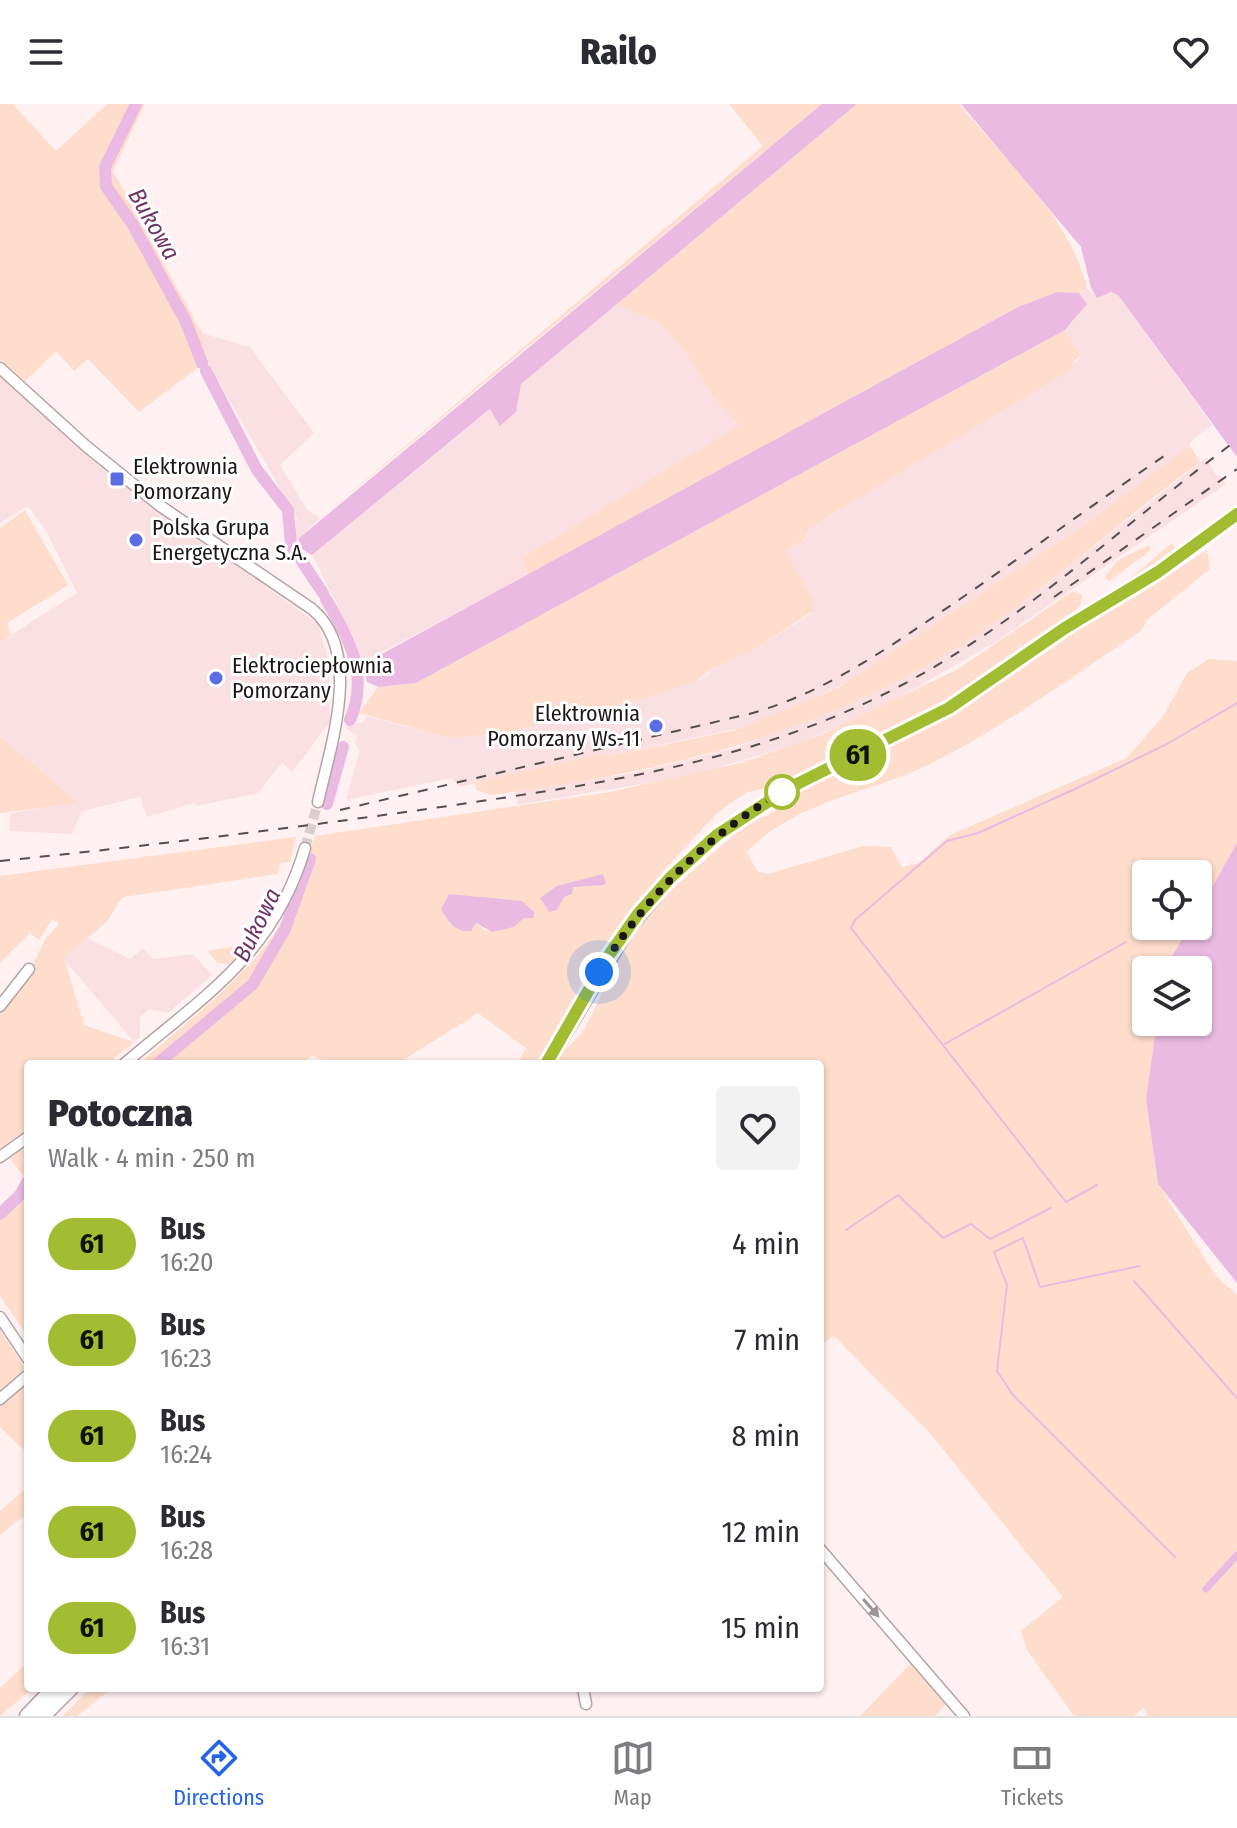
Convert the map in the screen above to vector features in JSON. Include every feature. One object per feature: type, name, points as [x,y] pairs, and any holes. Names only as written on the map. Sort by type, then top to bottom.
[{"type":"main road","points":[[548,1060],[587,992],[648,902],[693,856],[743,817],[804,780],[949,708],[1075,621],[1173,562],[1237,514]]},
{"type":"main road","points":[[27,1716],[50,1692]]},
{"type":"main road","points":[[43,1716],[67,1692]]},
{"type":"street","points":[[0,368],[136,487],[322,619],[335,647],[340,701],[318,802]]},
{"type":"street","points":[[129,1060],[257,947],[284,904],[305,848]]},
{"type":"street","points":[[0,1006],[29,969]]},
{"type":"street","points":[[0,1157],[24,1140]]},
{"type":"street","points":[[0,1317],[24,1353]]},
{"type":"street","points":[[0,1399],[24,1378]]},
{"type":"street","points":[[824,1554],[964,1716]]},
{"type":"street","points":[[584,1692],[586,1704]]},
{"type":"shaded area","points":[[0,104],[13,104],[56,151],[107,104],[145,104],[113,171],[202,333],[207,361],[139,412],[88,359],[74,371],[56,351],[25,381],[0,359]]},
{"type":"shaded area","points":[[729,104],[822,104],[320,518],[763,146]]},
{"type":"shaded area","points":[[822,104],[857,104],[521,384],[516,412],[500,426],[490,409],[312,555],[302,549],[298,539]]},
{"type":"shaded area","points":[[857,104],[959,104],[1051,214],[1079,262],[1087,288],[1079,293],[1057,292],[1018,307],[528,575],[521,558],[740,425],[713,397],[688,355],[660,324],[617,304]]},
{"type":"shaded area","points":[[961,104],[1237,104],[1237,457],[1118,295],[1111,292],[1097,298],[1091,288],[1081,247]]},
{"type":"shaded area","points":[[1087,288],[1097,298],[1111,291],[1118,295],[1212,425],[1193,439],[1186,450],[1080,528],[857,678],[757,724],[610,756],[599,754],[459,787],[452,778],[346,800],[360,750],[355,744],[358,737],[345,727],[363,722],[366,716],[449,738],[504,733],[652,696],[707,676],[713,668],[750,652],[811,614],[812,598],[786,551],[807,539],[807,530],[1079,359],[1081,355],[1065,330],[1079,315],[1082,300],[1079,293]]},
{"type":"shaded area","points":[[1057,292],[1079,293],[1087,304],[1065,330],[416,683],[378,687],[367,682],[364,669],[369,661],[1018,307]]},
{"type":"shaded area","points":[[617,304],[660,324],[688,355],[713,397],[741,425],[521,558],[528,575],[361,663],[354,638],[312,555],[491,409],[501,425],[516,412],[521,384]]},
{"type":"shaded area","points":[[1065,330],[1081,355],[1071,364],[1073,368],[807,530],[806,539],[786,551],[812,598],[813,611],[750,652],[713,668],[694,682],[652,696],[504,733],[449,738],[359,713],[378,687],[416,683]]},
{"type":"shaded area","points":[[202,333],[250,347],[314,433],[280,465],[307,509],[320,518],[298,539],[293,538],[297,518],[207,361]]},
{"type":"shaded area","name":"Elektrociepłownia Pomorzany","points":[[0,375],[142,497],[318,624],[329,661],[330,722],[292,772],[282,763],[258,793],[197,806],[194,803],[147,817],[140,797],[82,811],[72,834],[10,831],[10,813],[78,802],[0,736],[0,642],[77,593],[47,533],[28,506],[0,523]]},
{"type":"shaded area","points":[[1190,446],[1200,462],[1040,589],[985,629],[870,695],[748,742],[686,759],[622,774],[491,795],[477,790],[474,783],[599,754],[610,756],[736,730],[840,687],[1080,528]]},
{"type":"shaded area","points":[[1207,457],[1216,476],[1219,475],[1226,484],[992,644],[872,713],[796,744],[690,776],[517,805],[516,791],[634,773],[739,747],[913,673],[1029,598]]},
{"type":"shaded area","points":[[25,510],[68,585],[7,623],[11,635],[0,642],[0,528]]},
{"type":"shaded area","points":[[1172,543],[1176,548],[1166,559],[1116,590]]},
{"type":"shaded area","points":[[1149,545],[1150,551],[1109,581],[1104,578],[1118,560]]},
{"type":"shaded area","points":[[1207,550],[1210,569],[1147,620],[1141,631],[1037,701],[928,765],[833,800],[787,821],[747,852],[757,871],[768,874],[863,846],[891,847],[902,867],[919,863],[950,835],[1127,758],[1164,715],[1187,673],[1209,659],[1237,661],[1237,843],[1212,887],[1212,860],[1132,860],[1132,940],[1182,940],[1173,956],[1132,956],[1132,1036],[1155,1036],[1146,1099],[1158,1184],[1215,1275],[1237,1295],[1237,1716],[1148,1716],[1143,1708],[1134,1716],[1074,1716],[1027,1650],[1021,1631],[1063,1597],[928,1431],[834,1336],[824,1342],[824,1060],[555,1060],[585,1028],[619,957],[646,917],[690,873],[754,818],[767,816],[818,780],[958,712],[1071,630],[1132,599]]},
{"type":"shaded area","points":[[1073,591],[1082,595],[1080,606],[1017,655],[938,707],[783,784],[747,792],[718,812],[664,870],[602,953],[540,1060],[519,1060],[526,1048],[478,1013],[403,1060],[323,1060],[312,1056],[306,1060],[143,1060],[213,1000],[266,945],[290,906],[315,836],[610,792],[744,762],[823,734],[958,669]],"holes":[[[450,894],[482,898],[533,918],[524,918],[514,927],[485,931],[476,923],[450,924],[441,909]]]},
{"type":"shaded area","points":[[0,736],[79,803],[0,813]]},
{"type":"shaded area","points":[[296,837],[290,862],[281,863],[277,874],[124,897],[106,922],[64,957],[84,1025],[134,1042],[112,1060],[24,1060],[24,1132],[0,1150],[0,1014],[30,970],[46,938],[59,924],[52,919],[39,940],[30,933],[0,963],[0,876]]},
{"type":"shaded area","points":[[1237,843],[1237,1283],[1158,1184],[1146,1099],[1155,1036],[1212,1036],[1212,956],[1172,956],[1182,940],[1212,940],[1212,887]]},
{"type":"shaded area","points":[[603,874],[606,883],[573,887],[572,894],[564,897],[557,910],[549,912],[540,898],[557,886]]},
{"type":"shaded area","points":[[449,894],[522,901],[534,912],[534,918],[524,918],[514,927],[492,932],[476,923],[471,931],[461,930],[449,922],[441,909]]},
{"type":"shaded area","points":[[85,937],[130,959],[143,948],[153,959],[193,954],[212,975],[168,1013],[150,1009],[140,1017],[140,1037],[134,1042],[63,958]]},
{"type":"shaded area","points":[[247,944],[229,964],[218,963],[207,951]]},
{"type":"shaded area","points":[[24,1147],[24,1176],[10,1159]]},
{"type":"shaded area","points":[[24,1191],[24,1331],[0,1296],[0,1217]]},
{"type":"shaded area","points":[[0,1330],[24,1369],[0,1391]]},
{"type":"shaded area","points":[[24,1385],[24,1450],[0,1427],[0,1405]]},
{"type":"shaded area","points":[[24,1490],[24,1516],[0,1535],[0,1511]]},
{"type":"shaded area","points":[[912,1662],[946,1704],[935,1716],[860,1716]]},
{"type":"shaded area","points":[[24,1666],[24,1692],[28,1692],[0,1716],[0,1688]]},
{"type":"shaded area","points":[[86,1692],[107,1692],[77,1716],[63,1716]]},
{"type":"waterway","name":"Bukowa","points":[[136,104],[105,167],[106,186],[133,225],[186,322],[202,363]]},
{"type":"waterway","name":"Bukowa","points":[[206,371],[257,470],[288,510],[291,545],[323,593]]},
{"type":"waterway","name":"Bukowa","points":[[326,599],[349,642],[357,672],[356,703],[350,720]]},
{"type":"waterway","points":[[1097,1185],[1066,1202],[851,928],[855,920],[947,841],[978,833],[1075,789],[1167,744],[1237,703]]},
{"type":"waterway","name":"Bukowa","points":[[327,804],[343,747]]},
{"type":"waterway","name":"Bukowa","points":[[162,1060],[253,984],[285,929],[310,859]]},
{"type":"waterway","points":[[943,1045],[1126,942]]},
{"type":"waterway","name":"Bukowa","points":[[0,1214],[24,1188]]},
{"type":"waterway","points":[[846,1230],[898,1195],[943,1238],[971,1224],[990,1239],[1051,1208]]},
{"type":"waterway","points":[[1140,1266],[1040,1287],[1023,1238],[994,1252],[1007,1285],[997,1371],[1013,1395],[1175,1557]]},
{"type":"waterway","points":[[1134,1281],[1237,1398]]},
{"type":"waterway","points":[[1206,1589],[1237,1555]]},
{"type":"tunnel","points":[[305,848],[318,802]]},
{"type":"railway","points":[[0,861],[276,829],[561,789],[676,766],[789,734],[900,686],[989,632],[1237,440]]},
{"type":"railway","points":[[340,810],[749,714],[801,696],[895,643],[1170,452]]},
{"type":"railway","points":[[1054,597],[1237,469]]},
{"type":"bus line","name":"61","points":[[548,1060],[609,955],[638,914],[670,878],[717,835],[789,788],[949,708],[1065,628],[1173,562],[1237,514]]},
{"type":"place","name":"Elektrownia Pomorzany","points":[[117,479]]},
{"type":"place","name":"Polska Grupa Energetyczna S.A.","points":[[136,540]]},
{"type":"place","name":"Elektrociepłownia Pomorzany","points":[[216,678]]},
{"type":"place","name":"Elektrownia Pomorzany Ws-11","points":[[656,726]]},
{"type":"route","points":[[599,972],[638,914],[682,866],[717,835],[782,792]]}]
